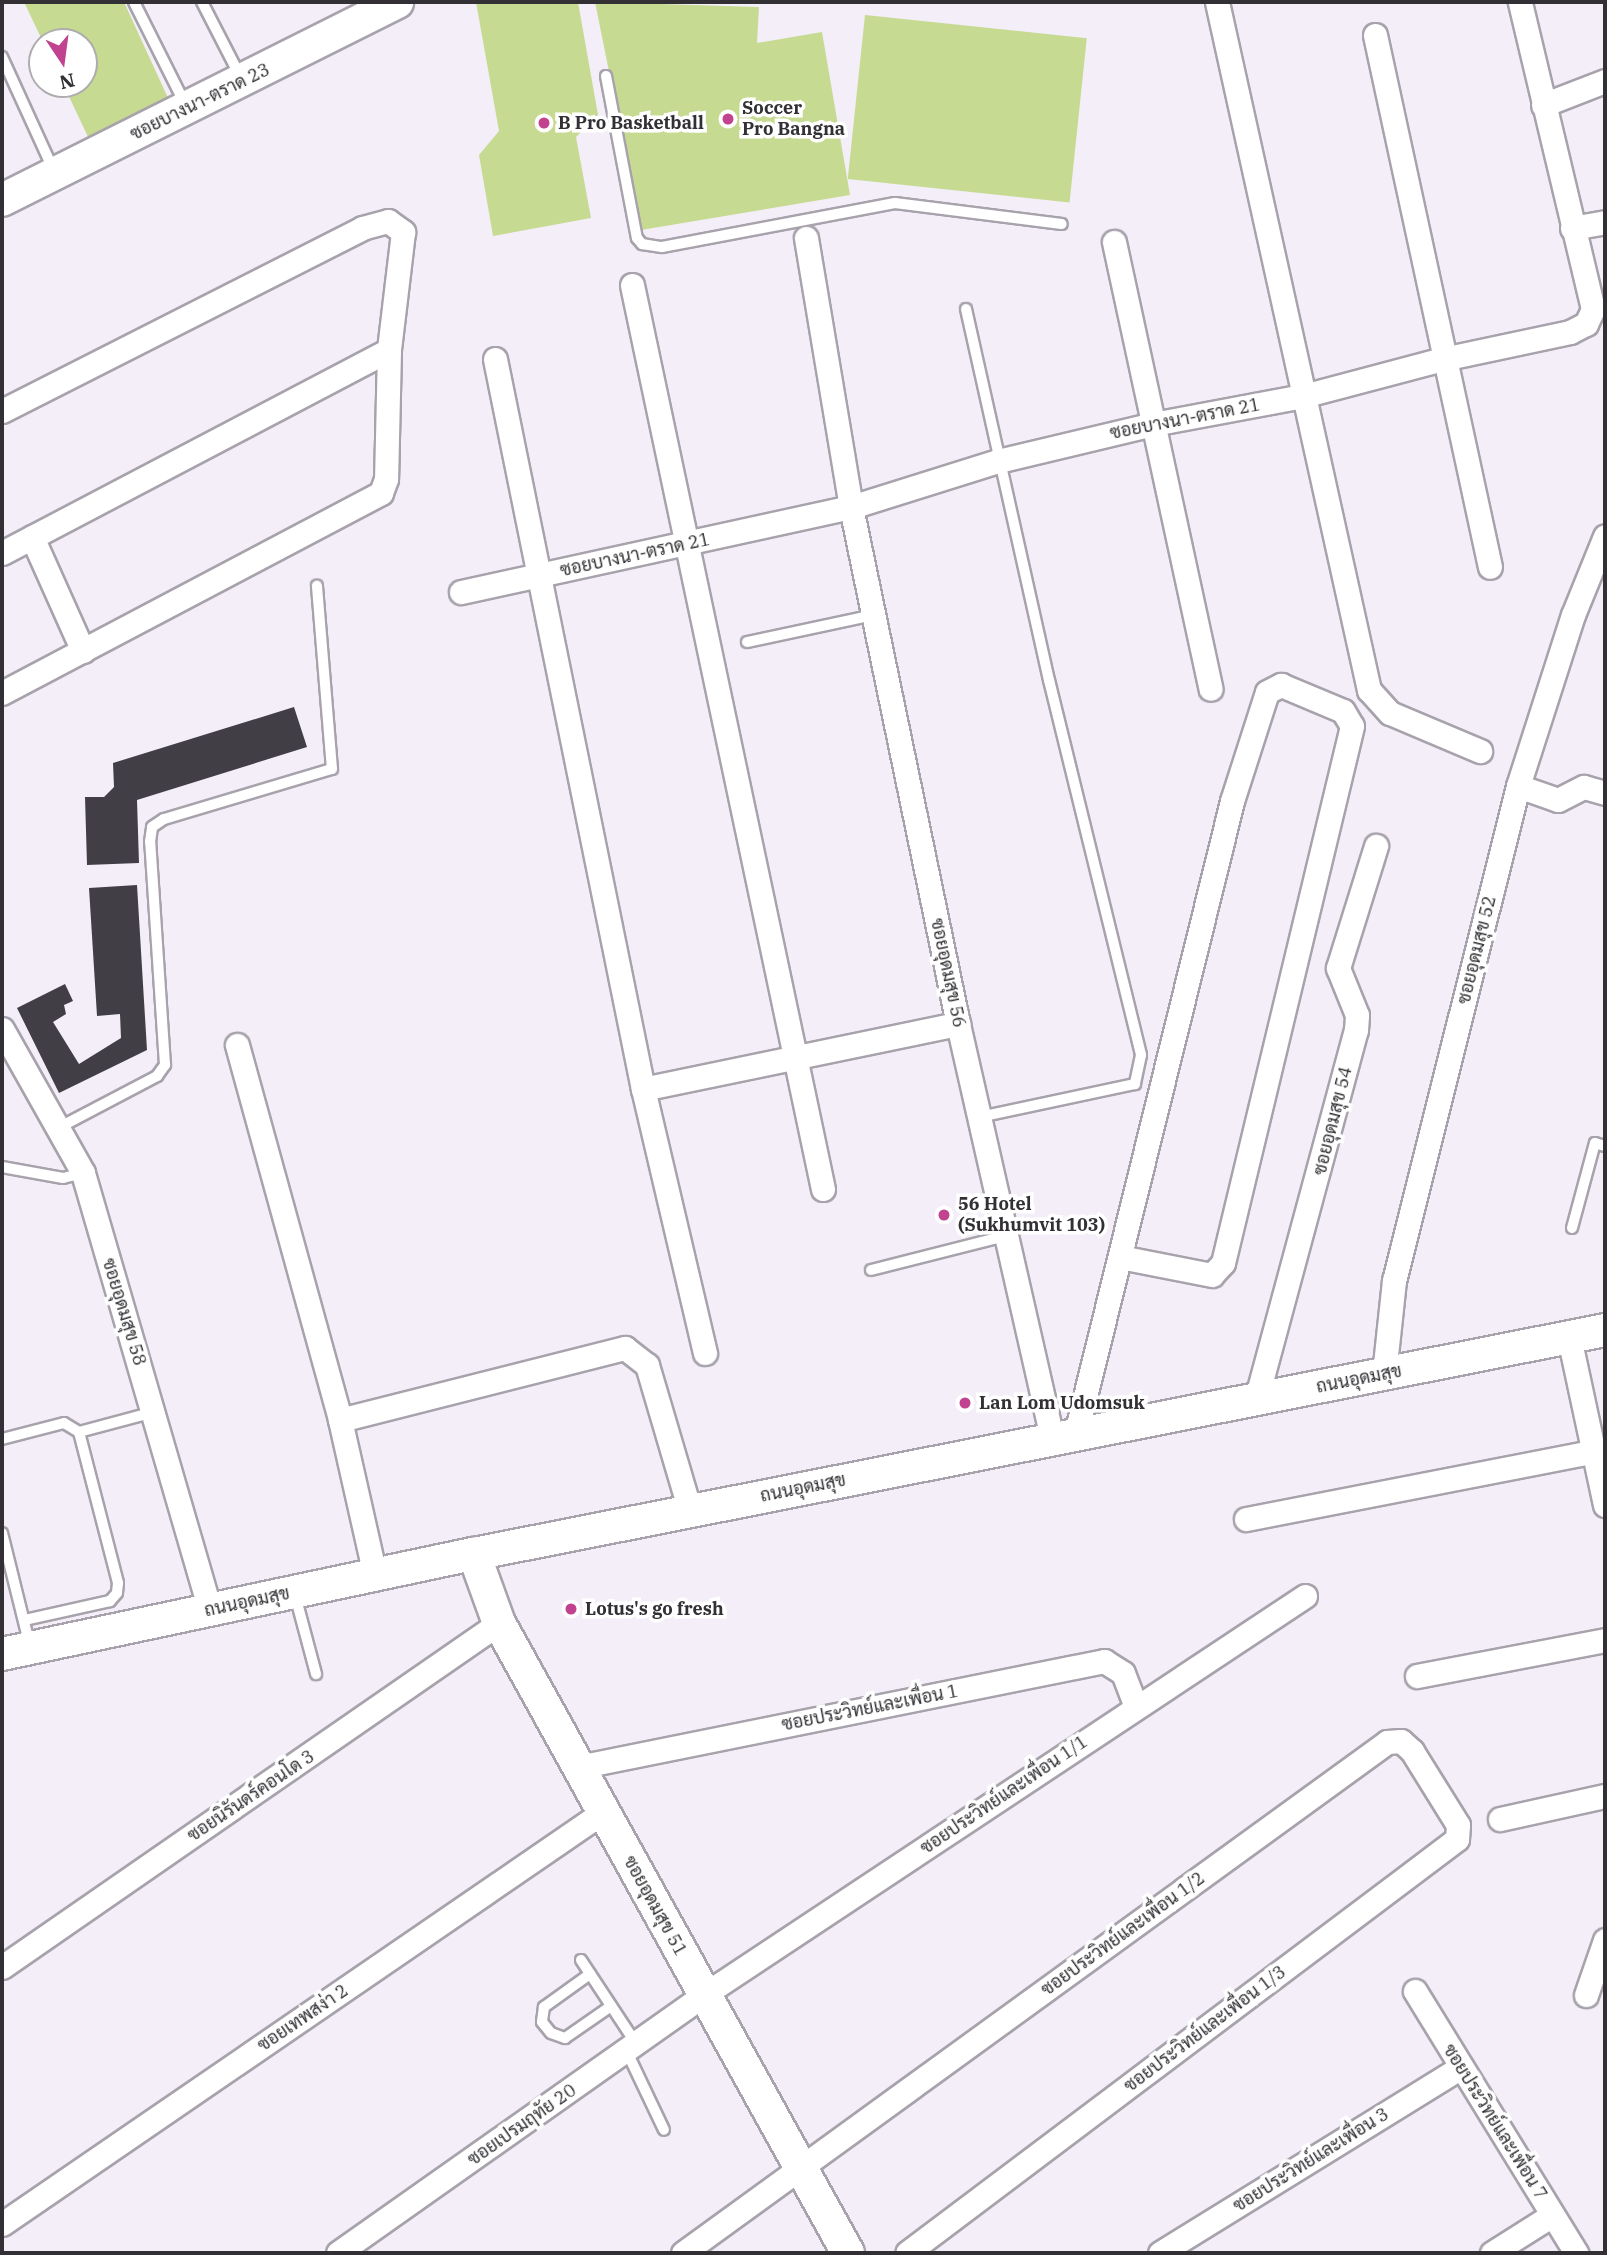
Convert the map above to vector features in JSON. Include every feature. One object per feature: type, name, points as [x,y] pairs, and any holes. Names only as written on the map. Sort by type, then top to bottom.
[{"type":"main road","name":"ซอยบางนา-ตราด 23","points":[[2,200],[397,2]]},
{"type":"main road","name":"ถนนอุดมสุข","points":[[19,1641],[210,1611],[474,1554],[1605,1330]]},
{"type":"main road","name":"ซอยอุดมสุข 51","points":[[474,1554],[499,1623],[848,2253]]},
{"type":"street","points":[[1217,2],[1369,690],[1390,713],[1480,751]]},
{"type":"street","name":"ซอยบางนา-ตราด 21","points":[[461,592],[851,507],[998,461],[1153,424],[1303,396],[1443,359],[1570,332],[1586,324],[1593,309],[1520,2]]},
{"type":"street","points":[[1375,35],[1490,567]]},
{"type":"street","points":[[1543,105],[1605,81]]},
{"type":"street","points":[[2,411],[362,228],[388,221],[397,225],[405,242],[389,350],[386,479],[381,493],[2,694]]},
{"type":"street","points":[[1572,228],[1605,222]]},
{"type":"street","name":"ซอยอุดมสุข 56","points":[[806,238],[851,507],[958,1024],[1005,1236],[1064,1436]]},
{"type":"street","points":[[1114,242],[1211,689]]},
{"type":"street","points":[[632,285],[684,545],[823,1189]]},
{"type":"street","points":[[2,553],[389,350]]},
{"type":"street","points":[[495,359],[643,1089],[705,1353]]},
{"type":"street","name":"ซอยอุดมสุข 52","points":[[1384,1374],[1394,1280],[1518,786],[1573,615],[1605,536]]},
{"type":"street","points":[[32,537],[83,651]]},
{"type":"street","points":[[1064,1436],[1120,1258],[1232,801],[1267,692],[1282,685],[1343,710],[1352,726],[1223,1263],[1212,1275],[1120,1258]]},
{"type":"street","points":[[1518,786],[1558,800],[1584,787],[1605,793]]},
{"type":"street","name":"ซอยอุดมสุข 54","points":[[1256,1400],[1356,1030],[1357,1015],[1338,968],[1376,846]]},
{"type":"street","points":[[643,1089],[958,1024]]},
{"type":"street","name":"ซอยอุดมสุข 58","points":[[2,1029],[60,1127],[83,1173],[210,1611]]},
{"type":"street","points":[[237,1045],[340,1420],[375,1575]]},
{"type":"street","points":[[1569,1338],[1600,1450],[1605,1506]]},
{"type":"street","points":[[340,1420],[625,1348],[647,1365],[690,1511]]},
{"type":"street","points":[[1246,1519],[1600,1450]]},
{"type":"street","name":"ซอยประวิทย์และเพื่อน 1/1","points":[[705,1994],[1305,1596]]},
{"type":"street","name":"ซอยนิรันดร์คอนโด 3","points":[[2,1967],[499,1623]]},
{"type":"street","points":[[1417,1676],[1605,1640]]},
{"type":"street","name":"ซอยประวิทย์และเพื่อน 1","points":[[578,1767],[1104,1661],[1123,1673],[1136,1707]]},
{"type":"street","name":"ซอยประวิทย์และเพื่อน 1/2","points":[[683,2253],[1387,1742],[1401,1741],[1412,1751],[1435,1788]]},
{"type":"street","name":"ซอยประวิทย์และเพื่อน 1/3","points":[[907,2253],[1457,1839],[1458,1825],[1435,1788]]},
{"type":"street","points":[[1500,1819],[1605,1796]]},
{"type":"street","name":"ซอยเทพสง่า 2","points":[[2,2224],[603,1812]]},
{"type":"street","points":[[1586,1995],[1605,1940]]},
{"type":"street","name":"ซอยประวิทย์และเพื่อน 7","points":[[1415,1991],[1576,2253]]},
{"type":"street","name":"ซอยเปรมฤทัย 20","points":[[338,2253],[705,1994]]},
{"type":"street","name":"ซอยประวิทย์และเพื่อน 3","points":[[1160,2253],[1461,2067]]},
{"type":"street","points":[[1492,2253],[1552,2215]]},
{"type":"lane","points":[[134,2],[187,108]]},
{"type":"lane","points":[[202,2],[242,80]]},
{"type":"lane","points":[[2,57],[55,173]]},
{"type":"lane","points":[[606,76],[637,238],[642,244],[662,247],[895,203],[1062,224]]},
{"type":"lane","points":[[966,309],[998,461],[1141,1055],[1135,1084],[980,1117]]},
{"type":"lane","points":[[60,1127],[147,1081],[165,1065],[150,842],[152,827],[164,819],[332,769],[317,586]]},
{"type":"lane","points":[[747,642],[874,615]]},
{"type":"lane","points":[[1572,1228],[1595,1143],[1605,1146]]},
{"type":"lane","points":[[2,1167],[63,1178],[83,1173]]},
{"type":"lane","points":[[871,1270],[1005,1236]]},
{"type":"lane","points":[[79,1432],[154,1412]]},
{"type":"lane","points":[[2,1439],[64,1423],[79,1432],[117,1593],[110,1601],[19,1641],[2,1533]]},
{"type":"lane","points":[[294,1592],[316,1674]]},
{"type":"lane","points":[[581,1960],[611,2006],[632,2048],[664,2130]]},
{"type":"lane","points":[[590,1974],[544,2007],[542,2022],[551,2034],[565,2038],[611,2006]]},
{"type":"green space","points":[[24,2],[124,2],[168,98],[90,141],[70,98],[98,98],[98,28],[36,28]]},
{"type":"green space","name":"B Pro Basketball","points":[[476,2],[578,2],[598,115],[576,137],[591,218],[493,236],[479,155],[499,131]]},
{"type":"green space","name":"Soccer Pro Bangna","points":[[595,2],[759,7],[757,43],[822,32],[850,195],[641,230]]},
{"type":"green space","name":"Soccer Pro Bangna","points":[[865,15],[1087,38],[1070,202],[848,179]]},
{"type":"building","points":[[294,707],[307,747],[137,800],[139,863],[87,865],[85,797],[104,797],[114,787],[113,763]]},
{"type":"building","points":[[137,885],[147,1050],[59,1093],[17,1008],[65,984],[73,1001],[64,1005],[66,1014],[53,1022],[79,1064],[121,1038],[120,1014],[97,1016],[89,888]]},
{"type":"place","name":"Soccer Pro Bangna","points":[[728,119]]},
{"type":"place","name":"B Pro Basketball","points":[[544,123]]},
{"type":"place","name":"56 Hotel (Sukhumvit 103)","points":[[944,1215]]},
{"type":"place","name":"Lan Lom Udomsuk","points":[[965,1403]]},
{"type":"place","name":"Lotus's go fresh","points":[[571,1609]]}]
